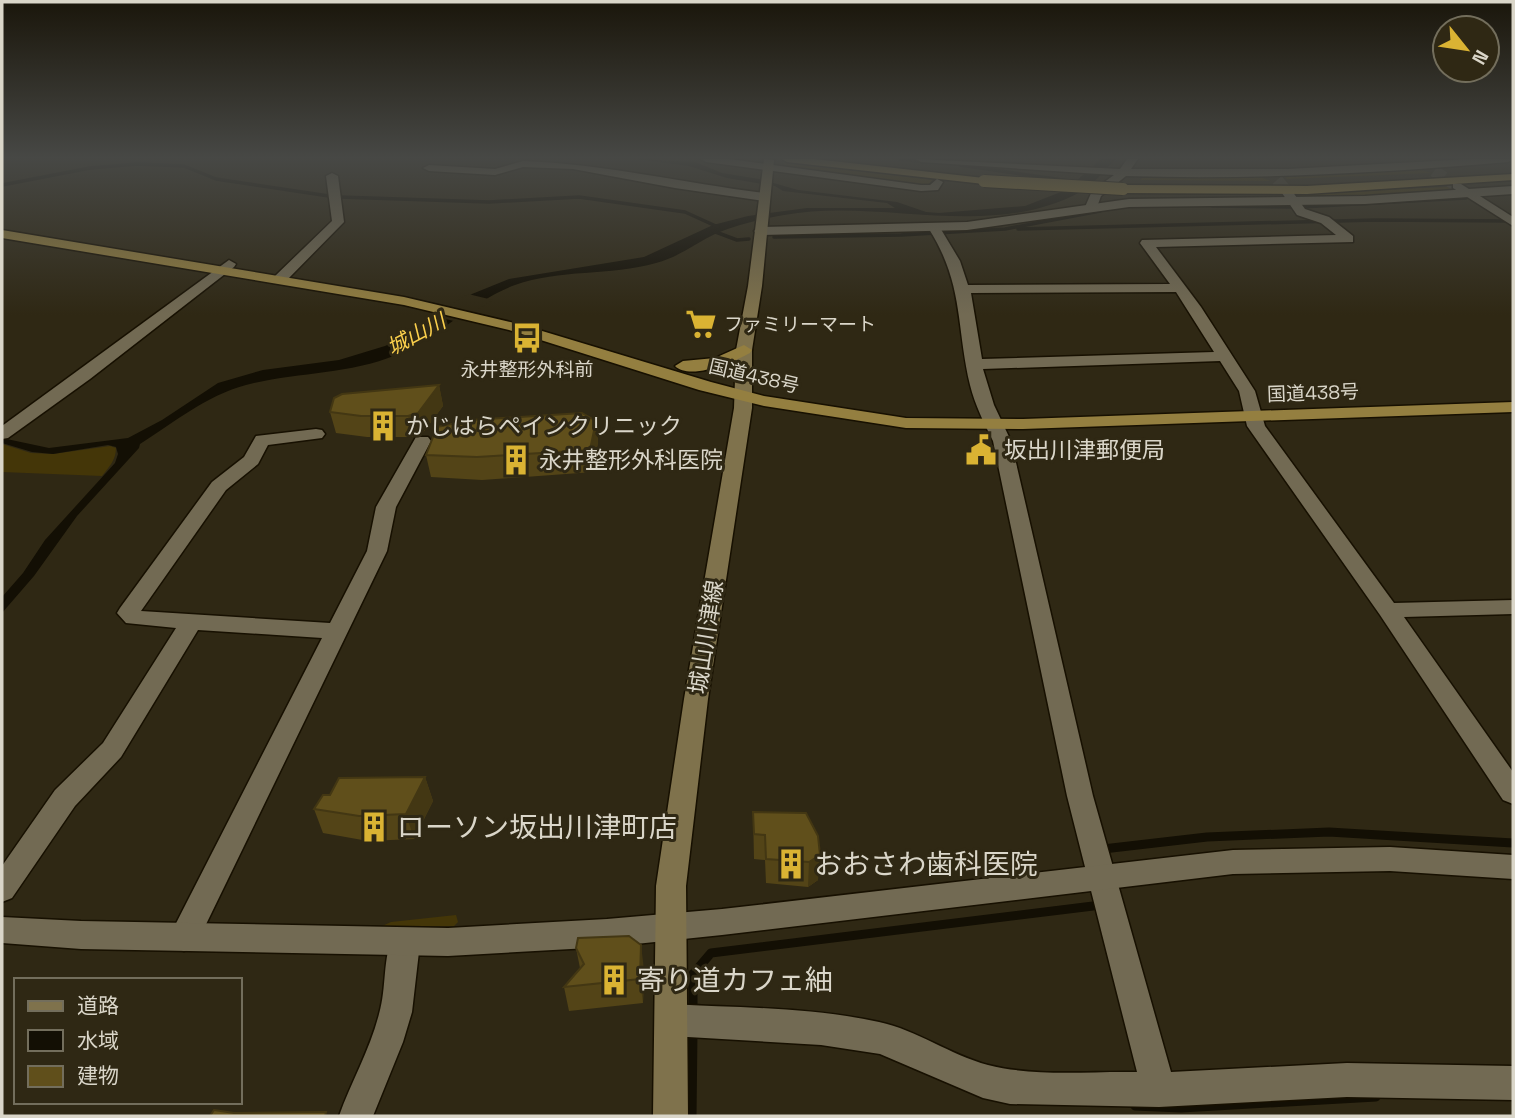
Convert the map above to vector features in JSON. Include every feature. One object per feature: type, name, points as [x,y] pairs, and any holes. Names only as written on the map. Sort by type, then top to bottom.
[{"type":"highway","name":"国道438号","points":[[2,226],[224,267]]},
{"type":"highway","name":"国道438号","points":[[2,234],[283,276],[570,331],[683,366],[743,389]]},
{"type":"highway","name":"国道438号","points":[[474,311],[815,411],[905,424],[1252,411],[1513,407]]},
{"type":"highway","points":[[683,366],[718,363],[744,350]]},
{"type":"highway","name":"国道438号","points":[[1252,411],[1513,396]]},
{"type":"main road","name":"城山川津線","points":[[670,1116],[685,1020],[672,926],[673,873],[696,699],[743,389],[744,350],[755,286],[762,211]]},
{"type":"street","points":[[283,276],[338,222],[337,211]]},
{"type":"street","points":[[761,223],[938,232],[1067,211]]},
{"type":"street","points":[[1302,211],[1305,215],[1327,222],[1348,239],[1147,243],[1181,288],[1250,397],[1256,426],[1388,610],[1513,793]]},
{"type":"street","points":[[1496,211],[1512,222]]},
{"type":"street","points":[[938,232],[956,267],[968,305],[975,364],[991,419],[1002,442],[1080,796],[1159,1090]]},
{"type":"street","points":[[2,435],[84,376],[224,267]]},
{"type":"street","points":[[963,289],[1181,288]]},
{"type":"street","points":[[975,364],[1224,356]]},
{"type":"street","points":[[316,434],[262,440],[251,460],[219,486],[128,613],[134,618],[338,631]]},
{"type":"street","points":[[184,937],[377,551],[386,507],[422,441]]},
{"type":"street","points":[[1388,610],[1513,607]]},
{"type":"street","points":[[2,889],[65,798],[112,750],[191,622]]},
{"type":"street","points":[[2,930],[405,943],[594,934],[1233,862],[1390,859],[1513,867]]},
{"type":"street","points":[[356,1116],[391,1024],[398,997],[399,962],[405,943]]},
{"type":"street","points":[[685,1020],[821,1029],[880,1038],[983,1081],[1010,1087],[1159,1090],[1348,1080],[1513,1083]]},
{"type":"shaded area","points":[[2,444],[31,453],[53,454],[110,446],[116,448],[116,452],[102,476],[2,472]]},
{"type":"shaded area","points":[[456,915],[458,922],[454,926],[380,927],[391,922]]},
{"type":"water","name":"城山川","points":[[784,211],[819,211],[784,215],[733,227],[656,263],[621,270],[549,277],[515,285],[485,300],[427,339],[396,355],[340,370],[246,385],[217,396],[140,444],[77,516],[34,576],[2,613],[2,597],[23,573],[45,540],[115,463],[118,454],[116,447],[108,445],[53,454],[32,452],[2,443],[2,438],[49,448],[128,438],[162,420],[218,383],[263,370],[339,360],[385,346],[405,337],[472,294],[509,279],[644,257],[713,225],[748,216]]},
{"type":"water","points":[[862,211],[1023,211],[973,216]]},
{"type":"pier","points":[[468,294],[493,300],[458,322],[433,316]]},
{"type":"building","points":[[439,385],[418,413],[408,416],[361,416],[330,412],[334,398],[342,394]]},
{"type":"building","points":[[582,413],[596,421],[590,450],[477,457],[426,455],[437,427],[471,420]]},
{"type":"building","points":[[425,777],[406,814],[359,816],[314,809],[323,795],[330,795],[339,778]]},
{"type":"building","points":[[753,812],[806,813],[818,836],[820,855],[809,862],[766,859],[765,835],[754,834]]},
{"type":"building","points":[[629,936],[641,945],[640,979],[564,987],[584,964],[576,948],[578,938]]},
{"type":"building","points":[[214,1110],[234,1113],[326,1112],[325,1116],[210,1116]]},
{"type":"waterway","points":[[679,211],[718,227]]},
{"type":"waterway","points":[[774,237],[901,235],[1005,229],[1099,211]]},
{"type":"waterway","points":[[1018,229],[1375,220],[1513,221]]},
{"type":"waterway","points":[[713,231],[737,240],[749,239]]},
{"type":"waterway","points":[[1103,849],[1207,837],[1329,832],[1513,843]]},
{"type":"waterway","points":[[693,1013],[693,974],[711,953],[1093,906]]},
{"type":"waterway","points":[[692,1116],[693,1031]]},
{"type":"waterway","points":[[1135,1106],[1181,1108],[1376,1097]]},
{"type":"place","name":"ファミリーマート","points":[[701,324]]},
{"type":"place","name":"永井整形外科前","points":[[527,338]]},
{"type":"place","name":"かじはらペインクリニック","points":[[383,426]]},
{"type":"place","name":"坂出川津郵便局","points":[[981,450]]},
{"type":"place","name":"永井整形外科医院","points":[[516,460]]},
{"type":"place","name":"ローソン坂出川津町店","points":[[374,827]]},
{"type":"place","name":"おおさわ歯科医院","points":[[791,864]]},
{"type":"place","name":"寄り道カフェ紬","points":[[614,980]]}]
